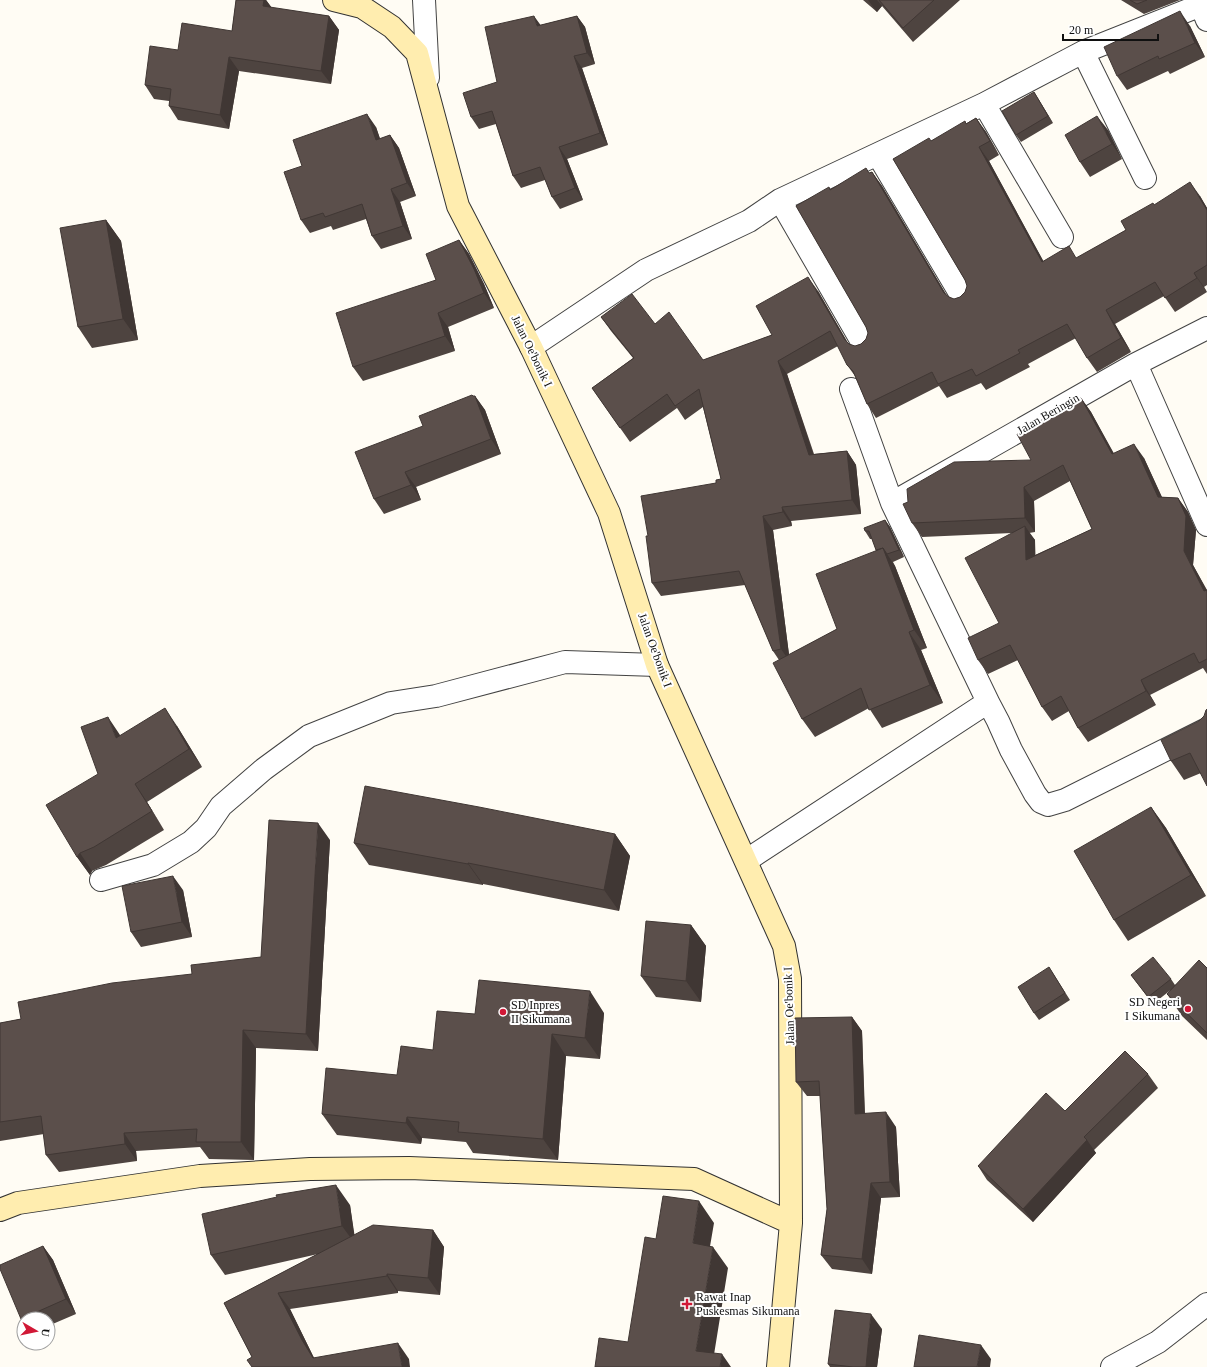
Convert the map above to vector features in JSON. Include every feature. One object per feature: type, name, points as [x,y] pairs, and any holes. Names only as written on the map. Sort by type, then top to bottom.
[{"type":"street","name":"Jalan Oe'bonik I","points":[[334,0],[362,7],[392,27],[416,53],[429,95],[458,206],[532,347],[609,513],[658,665],[747,860],[784,946],[790,979],[791,1223],[778,1367]]},
{"type":"street","points":[[424,0],[429,95]]},
{"type":"street","points":[[532,347],[646,270],[749,221],[780,200],[984,104],[1083,52],[1201,5],[1207,20]]},
{"type":"street","points":[[1083,52],[1144,178]]},
{"type":"street","points":[[984,104],[1062,237]]},
{"type":"street","points":[[878,155],[964,300]]},
{"type":"street","points":[[780,200],[865,348]]},
{"type":"street","name":"Jalan Beringin","points":[[892,503],[1136,364],[1207,328]]},
{"type":"street","points":[[1136,364],[1207,525]]},
{"type":"street","points":[[851,389],[892,503],[1011,750],[1041,802],[1048,805],[1065,800],[1207,729]]},
{"type":"street","points":[[101,880],[153,865],[191,842],[206,828],[221,806],[264,769],[309,736],[391,703],[436,696],[565,662],[658,665]]},
{"type":"street","points":[[747,860],[988,702]]},
{"type":"street","points":[[0,1210],[18,1204],[200,1176],[310,1169],[410,1168],[694,1179],[791,1223]]},
{"type":"street","points":[[1112,1367],[1158,1342],[1207,1304]]},
{"type":"building","points":[[236,0],[264,0],[263,6],[329,16],[321,71],[229,57],[220,115],[169,106],[171,89],[145,85],[150,46],[178,50],[182,23],[232,31]]},
{"type":"building","points":[[879,0],[934,0],[903,28]]},
{"type":"building","points":[[1130,0],[1147,0],[1137,4]]},
{"type":"building","points":[[1180,11],[1195,43],[1159,59],[1158,56],[1117,76],[1104,47]]},
{"type":"building","points":[[534,16],[537,26],[577,16],[587,53],[574,56],[600,133],[559,147],[575,188],[552,197],[540,167],[513,176],[492,111],[471,117],[463,93],[497,82],[485,27]]},
{"type":"building","points":[[1034,92],[1048,116],[1016,135],[1002,111]]},
{"type":"building","points":[[367,114],[376,140],[390,135],[407,183],[391,189],[403,226],[372,236],[362,204],[325,217],[323,213],[301,220],[284,172],[302,166],[293,140]]},
{"type":"building","points":[[1097,116],[1112,144],[1080,162],[1065,135]]},
{"type":"building","points":[[976,118],[990,141],[979,147],[1042,262],[1069,246],[1076,258],[1126,230],[1121,221],[1153,203],[1154,205],[1190,182],[1207,210],[1207,265],[1194,273],[1197,278],[1165,298],[1155,282],[1106,310],[1121,338],[1087,358],[1067,324],[1018,350],[1020,353],[976,376],[972,369],[938,384],[932,372],[867,404],[853,371],[847,365],[830,331],[778,361],[809,455],[847,451],[852,500],[782,507],[783,512],[763,516],[781,649],[773,651],[739,571],[652,583],[646,536],[648,536],[641,496],[716,483],[716,480],[721,479],[699,389],[675,406],[667,394],[620,428],[592,388],[634,358],[601,317],[632,294],[655,324],[669,312],[703,360],[772,335],[756,306],[808,277],[845,340],[849,344],[855,346],[861,344],[866,339],[868,333],[866,327],[796,206],[829,187],[830,190],[866,168],[869,173],[872,172],[944,293],[954,299],[960,297],[965,292],[967,286],[965,280],[893,159],[929,138],[931,141],[965,121],[966,124]]},
{"type":"building","points":[[106,220],[123,319],[78,327],[60,228]]},
{"type":"building","points":[[459,240],[484,293],[438,313],[445,336],[353,367],[336,313],[436,280],[426,254]]},
{"type":"building","points":[[472,395],[475,396],[491,439],[405,472],[411,485],[374,499],[355,452],[423,426],[419,416]]},
{"type":"building","points":[[1081,398],[1112,454],[1134,444],[1158,497],[1178,498],[1186,516],[1184,551],[1204,591],[1207,590],[1207,659],[1199,663],[1194,653],[1141,680],[1146,691],[1078,728],[1061,696],[1042,707],[1010,645],[978,660],[968,638],[999,623],[965,558],[1025,526],[1026,560],[1092,529],[1063,465],[1024,487],[1025,518],[912,523],[903,504],[908,502],[907,489],[954,462],[1031,460],[1017,434]]},
{"type":"building","points":[[885,520],[899,550],[887,554],[883,548],[876,550],[869,531],[865,531],[864,528]]},
{"type":"building","points":[[883,548],[914,630],[909,632],[930,685],[869,710],[861,688],[802,719],[773,663],[837,629],[816,574]]},
{"type":"building","points":[[165,708],[189,749],[135,784],[152,811],[94,847],[80,853],[77,857],[46,805],[98,774],[81,727],[108,717],[116,738]]},
{"type":"building","points":[[1207,709],[1207,786],[1190,753],[1171,761],[1161,740],[1199,721],[1204,716]]},
{"type":"building","points":[[365,786],[615,834],[604,890],[468,863],[354,843]]},
{"type":"building","points":[[1151,807],[1191,875],[1114,920],[1074,851]]},
{"type":"building","points":[[269,820],[318,823],[306,1034],[243,1030],[241,1142],[196,1142],[197,1129],[124,1133],[125,1144],[46,1155],[41,1116],[0,1122],[0,1023],[21,1019],[18,1002],[112,983],[192,974],[191,965],[261,957]]},
{"type":"building","points":[[173,876],[182,922],[131,932],[122,886]]},
{"type":"building","points":[[646,921],[691,925],[686,981],[641,976]]},
{"type":"building","points":[[1153,957],[1171,979],[1148,997],[1131,975]]},
{"type":"building","points":[[1199,960],[1207,968],[1207,1033],[1167,994]]},
{"type":"building","points":[[1049,967],[1065,993],[1034,1013],[1018,987]]},
{"type":"building","points":[[479,980],[590,991],[585,1038],[552,1034],[543,1139],[458,1132],[459,1122],[407,1117],[406,1123],[322,1114],[326,1068],[397,1075],[401,1046],[433,1050],[437,1011],[475,1014]]},
{"type":"building","points":[[852,1017],[855,1114],[886,1112],[890,1182],[871,1183],[862,1259],[821,1255],[827,1209],[819,1081],[796,1082],[795,1018]]},
{"type":"building","points":[[1125,1051],[1148,1074],[1084,1137],[1087,1140],[1023,1209],[978,1166],[1046,1093],[1065,1111]]},
{"type":"building","points":[[336,1185],[342,1226],[211,1255],[202,1214],[277,1197],[276,1195]]},
{"type":"building","points":[[663,1196],[699,1201],[693,1243],[713,1247],[696,1351],[722,1354],[720,1367],[595,1367],[599,1338],[628,1342],[645,1237],[656,1239]]},
{"type":"building","points":[[373,1225],[433,1230],[428,1278],[387,1274],[387,1276],[278,1293],[313,1358],[398,1343],[402,1367],[252,1367],[247,1360],[252,1357],[224,1303]]},
{"type":"building","points":[[43,1246],[66,1299],[39,1311],[18,1311],[0,1269],[0,1265]]},
{"type":"building","points":[[835,1310],[871,1314],[866,1367],[828,1364]]},
{"type":"building","points":[[919,1335],[981,1345],[977,1367],[914,1367]]},
{"type":"place","name":"SD Negeri I Sikumana","points":[[1188,1009]]},
{"type":"place","name":"SD Inpres II Sikumana","points":[[503,1012]]},
{"type":"place","name":"Rawat Inap Puskesmas Sikumana","points":[[687,1304]]}]
